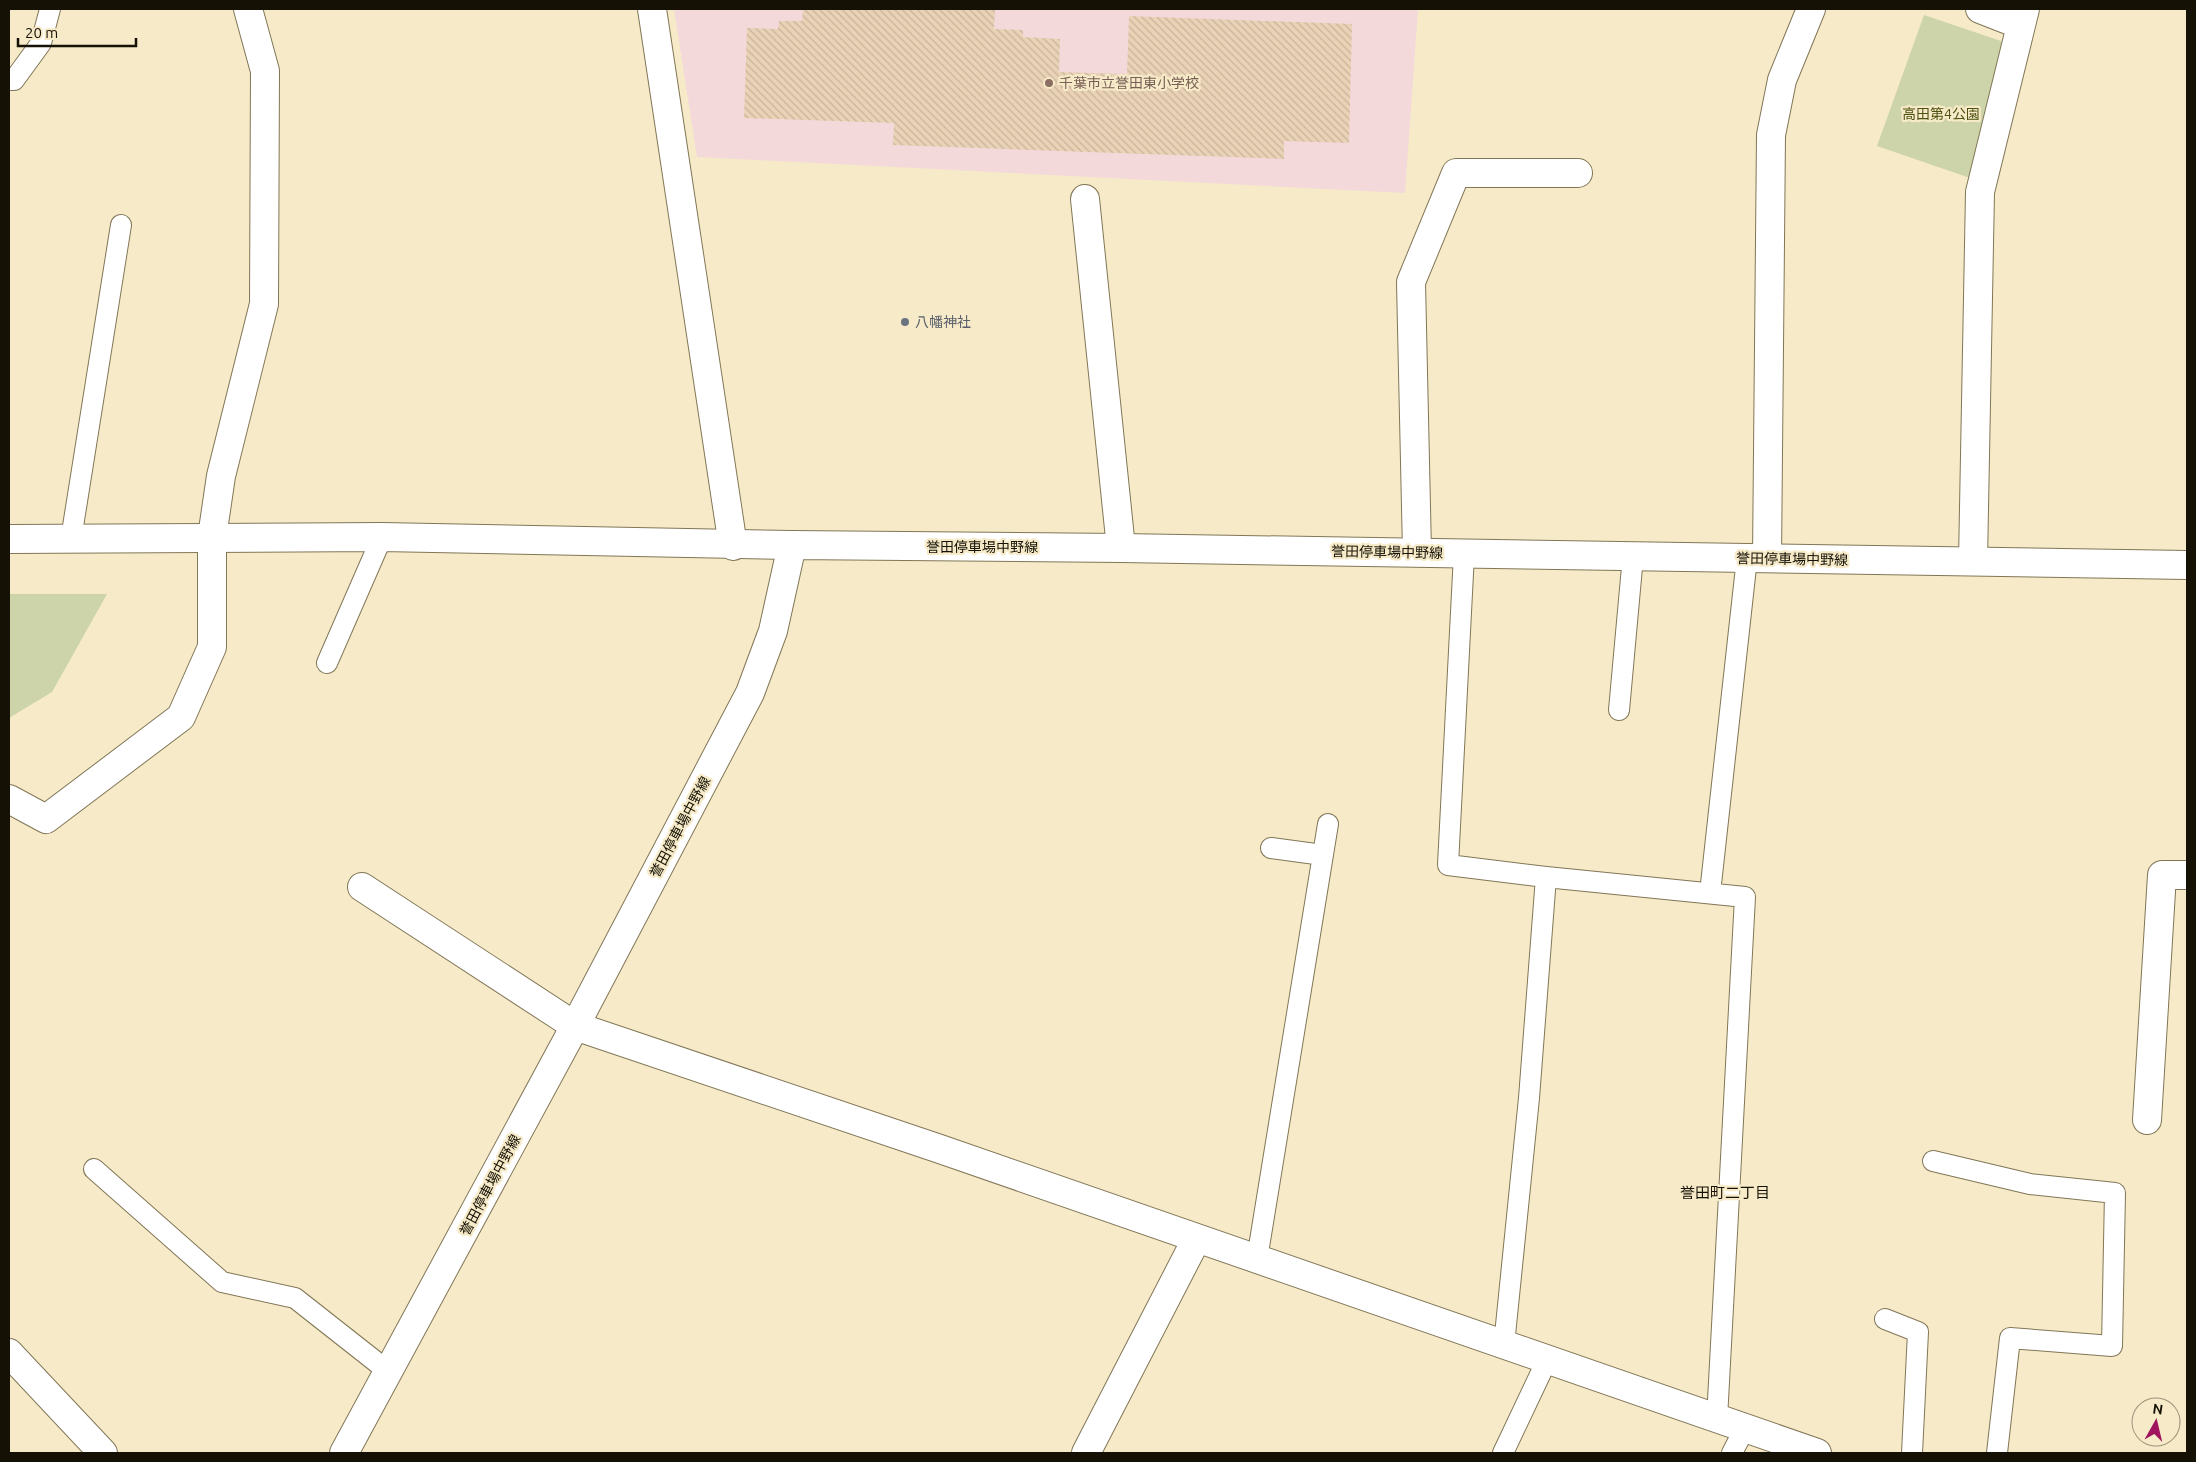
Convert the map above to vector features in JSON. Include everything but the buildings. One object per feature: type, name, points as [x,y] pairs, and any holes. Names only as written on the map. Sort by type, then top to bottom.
[{"type":"street","points":[[9,799],[46,819],[181,717],[212,647],[212,538],[221,476],[264,304],[265,71],[248,9]]},
{"type":"street","points":[[652,9],[733,546]]},
{"type":"street","points":[[1757,558],[1772,135],[1782,80],[1811,9]]},
{"type":"street","points":[[1973,562],[1980,192],[2023,17],[1980,9]]},
{"type":"street","points":[[1417,552],[1411,282],[1456,173],[1578,173]]},
{"type":"street","points":[[1086,199],[1121,548]]},
{"type":"street","points":[[9,539],[382,537],[733,546],[792,545]]},
{"type":"street","name":"誉田停車場中野線","points":[[344,1453],[575,1026],[750,693],[773,631],[792,545],[1417,552],[2187,565]]},
{"type":"street","points":[[2147,1120],[2162,875],[2187,875]]},
{"type":"street","points":[[362,887],[575,1026],[1197,1238],[1817,1453]]},
{"type":"street","points":[[1086,1453],[1197,1238]]},
{"type":"street","points":[[9,1353],[103,1453]]},
{"type":"lane","points":[[9,80],[14,80],[41,43],[50,9]]},
{"type":"lane","points":[[70,539],[121,225]]},
{"type":"lane","points":[[327,663],[382,537]]},
{"type":"lane","points":[[1464,554],[1448,865],[1745,897],[1717,1419]]},
{"type":"lane","points":[[1619,710],[1633,556]]},
{"type":"lane","points":[[1710,893],[1757,558]]},
{"type":"lane","points":[[1257,1259],[1328,824]]},
{"type":"lane","points":[[1271,848],[1323,855]]},
{"type":"lane","points":[[1504,1345],[1529,1098],[1546,877]]},
{"type":"lane","points":[[1932,1161],[2030,1184],[2115,1193],[2112,1346],[2010,1338],[1997,1453]]},
{"type":"lane","points":[[94,1168],[222,1282],[295,1298],[389,1372]]},
{"type":"lane","points":[[1885,1319],[1918,1332],[1912,1453]]},
{"type":"lane","points":[[1503,1453],[1547,1360]]},
{"type":"lane","points":[[1732,1453],[1744,1428]]},
{"type":"shaded area","name":"千葉市立誉田東小学校","points":[[674,9],[1418,9],[1405,193],[697,157]]},
{"type":"green space","name":"高田第4公園","points":[[1924,15],[2001,41],[2008,58],[1973,179],[1877,146]]},
{"type":"green space","points":[[9,594],[107,594],[52,692],[9,718]]},
{"type":"place","name":"千葉市立誉田東小学校","points":[[1049,83]]},
{"type":"place","name":"八幡神社","points":[[905,322]]},
{"type":"district","name":"誉田町二丁目","points":[[1725,1192]]}]
